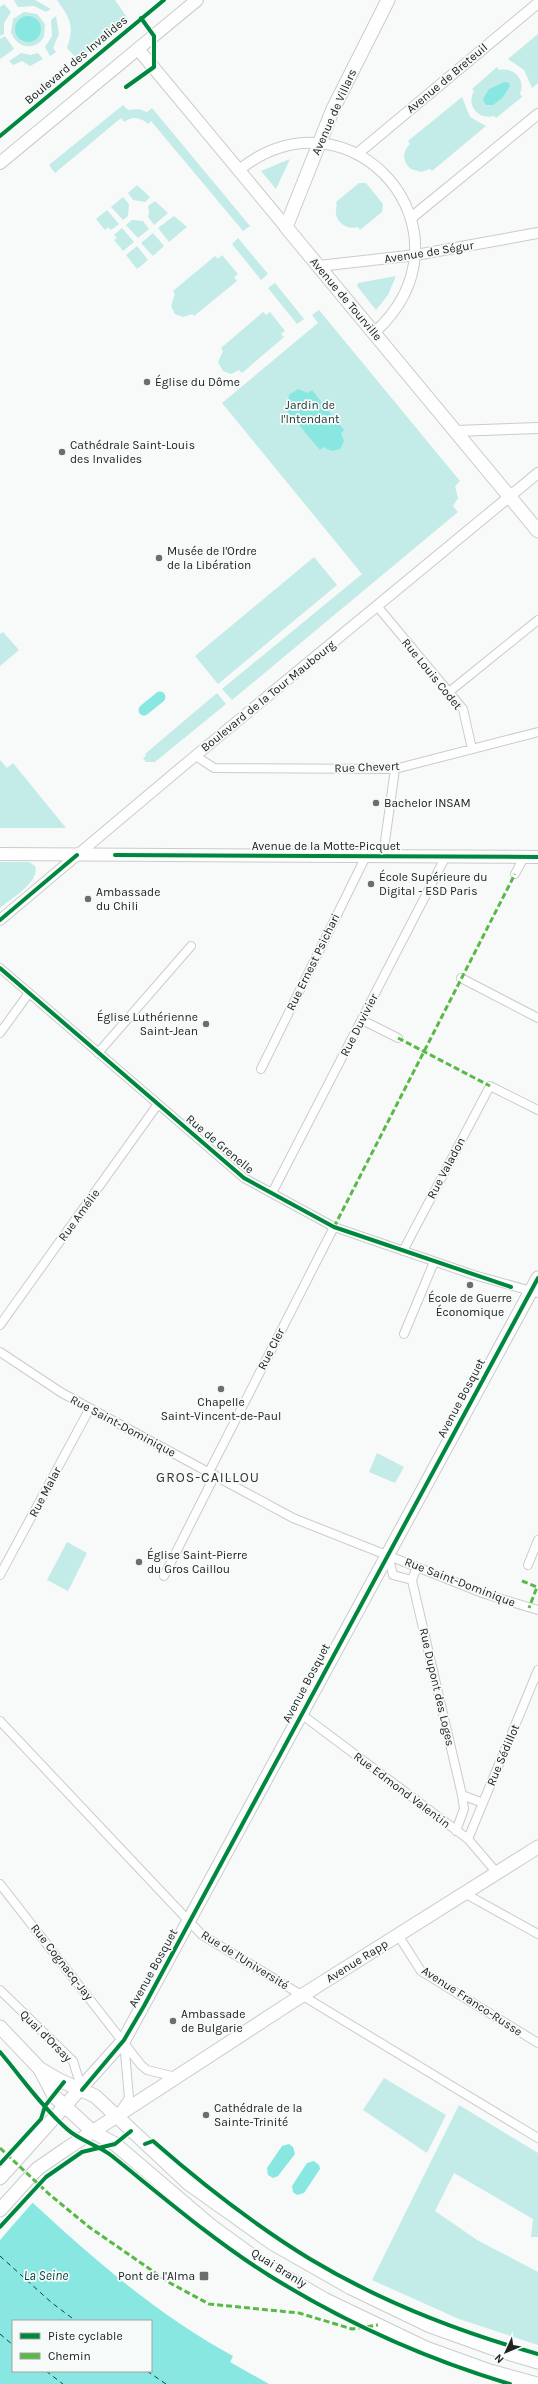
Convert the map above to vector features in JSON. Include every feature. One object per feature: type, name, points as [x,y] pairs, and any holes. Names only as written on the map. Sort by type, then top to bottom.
[{"type":"main road","points":[[0,163],[197,0]]},
{"type":"main road","name":"Avenue de Villars","points":[[286,227],[333,109],[388,0]]},
{"type":"main road","name":"Avenue de Tourville","points":[[138,49],[538,531]]},
{"type":"main road","name":"Avenue de la Motte-Picquet","points":[[0,854],[538,857]]},
{"type":"main road","name":"Avenue Bosquet","points":[[66,2106],[82,2090],[124,2040],[388,1554],[534,1293],[538,1278]]},
{"type":"main road","name":"Avenue Rapp","points":[[94,2132],[116,2116],[301,1996],[538,1847]]},
{"type":"main road","name":"Quai d'Orsay","points":[[0,2027],[40,2069],[50,2090],[66,2106]]},
{"type":"main road","name":"Quai d'Orsay","points":[[40,2069],[82,2090]]},
{"type":"main road","name":"Quai Branly","points":[[82,2090],[95,2096],[189,2184],[272,2243],[351,2288],[423,2323],[497,2350],[538,2362]]},
{"type":"main road","points":[[0,2178],[66,2106]]},
{"type":"main road","name":"Quai Branly","points":[[66,2106],[94,2132],[115,2144],[210,2225],[265,2265],[324,2299],[419,2344],[490,2371],[537,2384]]},
{"type":"main road","points":[[0,2210],[37,2169],[94,2132]]},
{"type":"street","name":"Avenue de Breteuil","points":[[357,154],[538,3]]},
{"type":"street","points":[[411,218],[538,114]]},
{"type":"street","points":[[239,170],[254,158],[272,149],[301,143],[320,143],[339,146],[357,154],[376,165],[391,181],[403,198],[411,218],[415,236],[416,255],[413,273],[404,297],[387,322],[374,333]]},
{"type":"street","name":"Avenue de Ségur","points":[[319,266],[416,255],[538,233]]},
{"type":"street","points":[[456,431],[538,428]]},
{"type":"street","name":"Boulevard de la Tour Maubourg","points":[[0,920],[376,606],[538,473]]},
{"type":"street","name":"Rue Louis Codet","points":[[376,606],[463,709],[472,749]]},
{"type":"street","points":[[449,692],[538,620]]},
{"type":"street","name":"Rue Chevert","points":[[196,756],[214,768],[395,769],[538,732]]},
{"type":"street","points":[[383,856],[395,769]]},
{"type":"street","name":"Rue Ernest Psichari","points":[[261,1069],[366,856]]},
{"type":"street","name":"Rue Duvivier","points":[[272,1193],[446,856]]},
{"type":"street","points":[[515,874],[524,857]]},
{"type":"street","points":[[98,1053],[191,946]]},
{"type":"street","name":"Rue de Grenelle","points":[[0,968],[244,1178],[334,1227],[434,1262],[534,1293]]},
{"type":"street","points":[[461,978],[538,1018]]},
{"type":"street","points":[[0,1033],[29,993]]},
{"type":"street","points":[[362,1020],[398,1038]]},
{"type":"street","name":"Rue Valadon","points":[[403,1251],[490,1086],[538,1110]]},
{"type":"street","name":"Rue Amélie","points":[[0,1325],[158,1104]]},
{"type":"street","name":"Rue Cler","points":[[164,1576],[212,1474],[334,1227]]},
{"type":"street","points":[[404,1334],[434,1262]]},
{"type":"street","name":"Rue Saint-Dominique","points":[[0,1352],[62,1393],[293,1518],[388,1554],[485,1594],[538,1610]]},
{"type":"street","name":"Rue Malar","points":[[0,1575],[90,1408]]},
{"type":"street","points":[[528,1565],[538,1540]]},
{"type":"street","points":[[388,1554],[393,1575],[412,1580],[417,1567]]},
{"type":"street","name":"Rue Dupont des Loges","points":[[412,1580],[462,1795],[464,1809],[456,1831]]},
{"type":"street","name":"Rue Sédillot","points":[[468,1839],[538,1670]]},
{"type":"street","name":"Rue Edmond Valentin","points":[[301,1714],[468,1839],[497,1873]]},
{"type":"street","name":"Rue de l'Université","points":[[0,1722],[202,1935],[284,1986],[538,2138]]},
{"type":"street","points":[[462,1795],[483,1803]]},
{"type":"street","name":"Rue Cognacq-Jay","points":[[0,1884],[124,2040],[141,2065],[147,2070],[176,2077]]},
{"type":"street","points":[[464,1893],[538,1934]]},
{"type":"street","name":"Avenue Franco-Russe","points":[[398,1935],[421,1971],[538,2043]]},
{"type":"street","name":"Quai d'Orsay","points":[[0,1990],[73,2061],[82,2090]]},
{"type":"street","points":[[116,2116],[129,2098],[124,2040]]},
{"type":"green space","points":[[14,0],[35,0],[51,9],[46,12],[34,6],[18,7]]},
{"type":"green space","points":[[57,0],[115,0],[128,19],[78,60],[67,48],[71,33],[70,22]]},
{"type":"green space","points":[[4,4],[11,12],[4,23],[4,34],[0,36],[0,7]]},
{"type":"green space","points":[[24,12],[37,14],[45,24],[44,37],[36,45],[21,45],[13,37],[11,32],[13,19]],"holes":[[[27,16],[23,42],[17,36],[16,23]]]},
{"type":"green space","points":[[56,16],[59,34],[53,48],[56,52],[50,56],[45,47],[52,36],[51,20]]},
{"type":"green space","points":[[538,34],[538,83],[532,88],[524,70],[508,59]]},
{"type":"green space","points":[[5,36],[14,49],[0,59],[0,39]]},
{"type":"green space","points":[[21,53],[30,55],[38,53],[43,59],[30,66],[22,61],[13,65],[9,61]]},
{"type":"green space","points":[[497,67],[499,70],[514,73],[520,79],[520,94],[522,97],[496,118],[494,116],[483,116],[475,111],[472,102],[474,91],[472,89]]},
{"type":"green space","points":[[462,97],[470,117],[486,126],[432,171],[430,169],[421,172],[411,169],[406,163],[404,157],[407,147],[410,144],[408,141]]},
{"type":"green space","points":[[123,105],[128,110],[139,109],[147,112],[152,108],[250,226],[243,231],[151,121],[148,124],[142,120],[133,118],[124,122],[121,118],[55,173],[49,165]]},
{"type":"green space","points":[[290,159],[276,189],[261,171]]},
{"type":"green space","points":[[359,183],[366,183],[383,204],[382,212],[360,230],[358,227],[351,228],[341,223],[337,218],[336,212],[336,202]]},
{"type":"green space","points":[[137,185],[150,197],[145,202],[133,200],[128,193]]},
{"type":"green space","points":[[123,197],[129,204],[128,216],[123,220],[111,207]]},
{"type":"green space","points":[[155,201],[168,213],[154,225],[148,217],[148,206]]},
{"type":"green space","points":[[107,210],[119,224],[111,230],[108,227],[105,230],[96,219]]},
{"type":"green space","points":[[174,216],[187,227],[169,242],[158,228]]},
{"type":"green space","points":[[132,220],[143,221],[149,229],[138,238],[126,225]]},
{"type":"green space","points":[[122,228],[134,242],[123,251],[114,240],[117,238],[114,235]]},
{"type":"green space","points":[[153,233],[164,246],[153,256],[141,243]]},
{"type":"green space","points":[[238,238],[268,274],[261,280],[232,244]]},
{"type":"green space","points":[[137,246],[148,260],[137,269],[126,255]]},
{"type":"green space","points":[[222,255],[238,274],[234,277],[237,281],[194,316],[192,314],[183,317],[175,314],[171,306],[175,294],[173,291],[215,256],[218,259]]},
{"type":"green space","points":[[396,276],[388,295],[376,310],[357,286],[358,283]]},
{"type":"green space","points":[[275,283],[304,319],[297,324],[268,288]]},
{"type":"green space","name":"Jardin de l'Intendant","points":[[319,310],[460,481],[455,486],[458,498],[453,506],[458,512],[232,700],[222,689],[362,574],[222,403],[318,323],[312,315]]},
{"type":"green space","points":[[263,312],[266,315],[270,312],[285,331],[281,334],[284,337],[242,373],[239,370],[231,374],[223,371],[218,362],[223,351],[221,348]]},
{"type":"green space","points":[[314,557],[337,585],[218,684],[195,656]]},
{"type":"green space","points":[[3,632],[19,650],[0,666],[0,634]]},
{"type":"green space","points":[[217,693],[226,704],[155,762],[146,762],[143,758],[146,756],[145,754]]},
{"type":"green space","points":[[0,760],[7,768],[13,763],[66,828],[0,828]]},
{"type":"green space","points":[[0,862],[29,862],[35,866],[36,872],[34,878],[24,889],[0,908]]},
{"type":"green space","points":[[377,1453],[404,1467],[395,1483],[369,1472]]},
{"type":"green space","points":[[67,1542],[87,1553],[68,1591],[47,1580]]},
{"type":"green space","points":[[384,2078],[446,2115],[427,2153],[363,2110]]},
{"type":"green space","points":[[459,2105],[538,2153],[538,2237],[531,2237],[533,2219],[454,2173],[435,2211],[477,2240],[538,2272],[538,2345],[459,2319],[372,2280]]},
{"type":"water","points":[[28,16],[37,20],[41,29],[37,38],[28,42],[19,38],[15,29],[19,20]]},
{"type":"water","points":[[505,82],[509,83],[510,86],[503,97],[493,105],[486,105],[483,99],[489,89]]},
{"type":"water","points":[[298,389],[308,393],[312,390],[344,430],[341,433],[344,441],[340,449],[332,451],[323,447],[320,450],[287,411],[291,408],[288,401],[289,395]]},
{"type":"water","points":[[289,2144],[293,2147],[295,2154],[278,2176],[273,2178],[268,2175],[267,2168],[282,2146]]},
{"type":"water","points":[[314,2161],[319,2165],[320,2169],[304,2193],[297,2195],[293,2192],[292,2186],[307,2163]]},
{"type":"water","name":"La Seine","points":[[0,2172],[54,2223],[110,2272],[170,2317],[233,2356],[230,2362],[269,2384],[0,2384]]},
{"type":"pier","points":[[0,2170],[34,2201],[0,2240]]},
{"type":"waterway","points":[[144,710],[160,697]]},
{"type":"ferry route","points":[[0,2256],[52,2303],[75,2320]]},
{"type":"ferry route","points":[[0,2334],[12,2344]]},
{"type":"ferry route","points":[[47,2372],[63,2384]]},
{"type":"ferry route","points":[[148,2372],[166,2384]]},
{"type":"marked path","points":[[334,1227],[515,874]]},
{"type":"marked path","points":[[398,1038],[490,1086]]},
{"type":"marked path","points":[[522,1581],[537,1587],[529,1608]]},
{"type":"marked path","points":[[0,2148],[49,2194],[89,2227],[170,2283],[209,2304],[299,2313],[352,2329],[378,2325]]},
{"type":"cycle path","name":"Boulevard des Invalides","points":[[0,136],[164,0]]},
{"type":"cycle path","points":[[126,87],[154,67],[154,36],[141,18]]},
{"type":"cycle path","points":[[0,920],[77,855]]},
{"type":"cycle path","points":[[115,855],[538,857]]},
{"type":"cycle path","points":[[0,968],[244,1178],[334,1227],[511,1287]]},
{"type":"cycle path","points":[[82,2090],[124,2040],[144,2006],[538,1278]]},
{"type":"cycle path","points":[[0,2052],[41,2102],[67,2129],[78,2137],[112,2156],[189,2218],[270,2276],[327,2309],[386,2338],[447,2363],[510,2384]]},
{"type":"cycle path","points":[[0,2164],[41,2119],[45,2106],[64,2082]]},
{"type":"cycle path","points":[[0,2227],[46,2177],[82,2152],[115,2144],[131,2131]]},
{"type":"cycle path","points":[[145,2144],[153,2141],[190,2173],[248,2218],[289,2246],[337,2274],[392,2302],[421,2314],[479,2336],[538,2354]]},
{"type":"place","name":"Église du Dôme","points":[[147,382]]},
{"type":"place","name":"Cathédrale Saint-Louis des Invalides","points":[[62,452]]},
{"type":"place","name":"Musée de l'Ordre de la Libération","points":[[159,558]]},
{"type":"place","name":"Bachelor INSAM","points":[[376,803]]},
{"type":"place","name":"École Supérieure du Digital - ESD Paris","points":[[371,884]]},
{"type":"place","name":"Ambassade du Chili","points":[[88,899]]},
{"type":"place","name":"Église Luthérienne Saint-Jean","points":[[206,1024]]},
{"type":"place","name":"École de Guerre Économique","points":[[470,1285]]},
{"type":"place","name":"Chapelle Saint-Vincent-de-Paul","points":[[221,1389]]},
{"type":"place","name":"Église Saint-Pierre du Gros Caillou","points":[[139,1562]]},
{"type":"place","name":"Ambassade de Bulgarie","points":[[173,2021]]},
{"type":"place","name":"Cathédrale de la Sainte-Trinité","points":[[206,2115]]},
{"type":"place","name":"Pont de l'Alma","points":[[204,2276]]},
{"type":"district","name":"GROS-CAILLOU","points":[[208,1477]]}]
